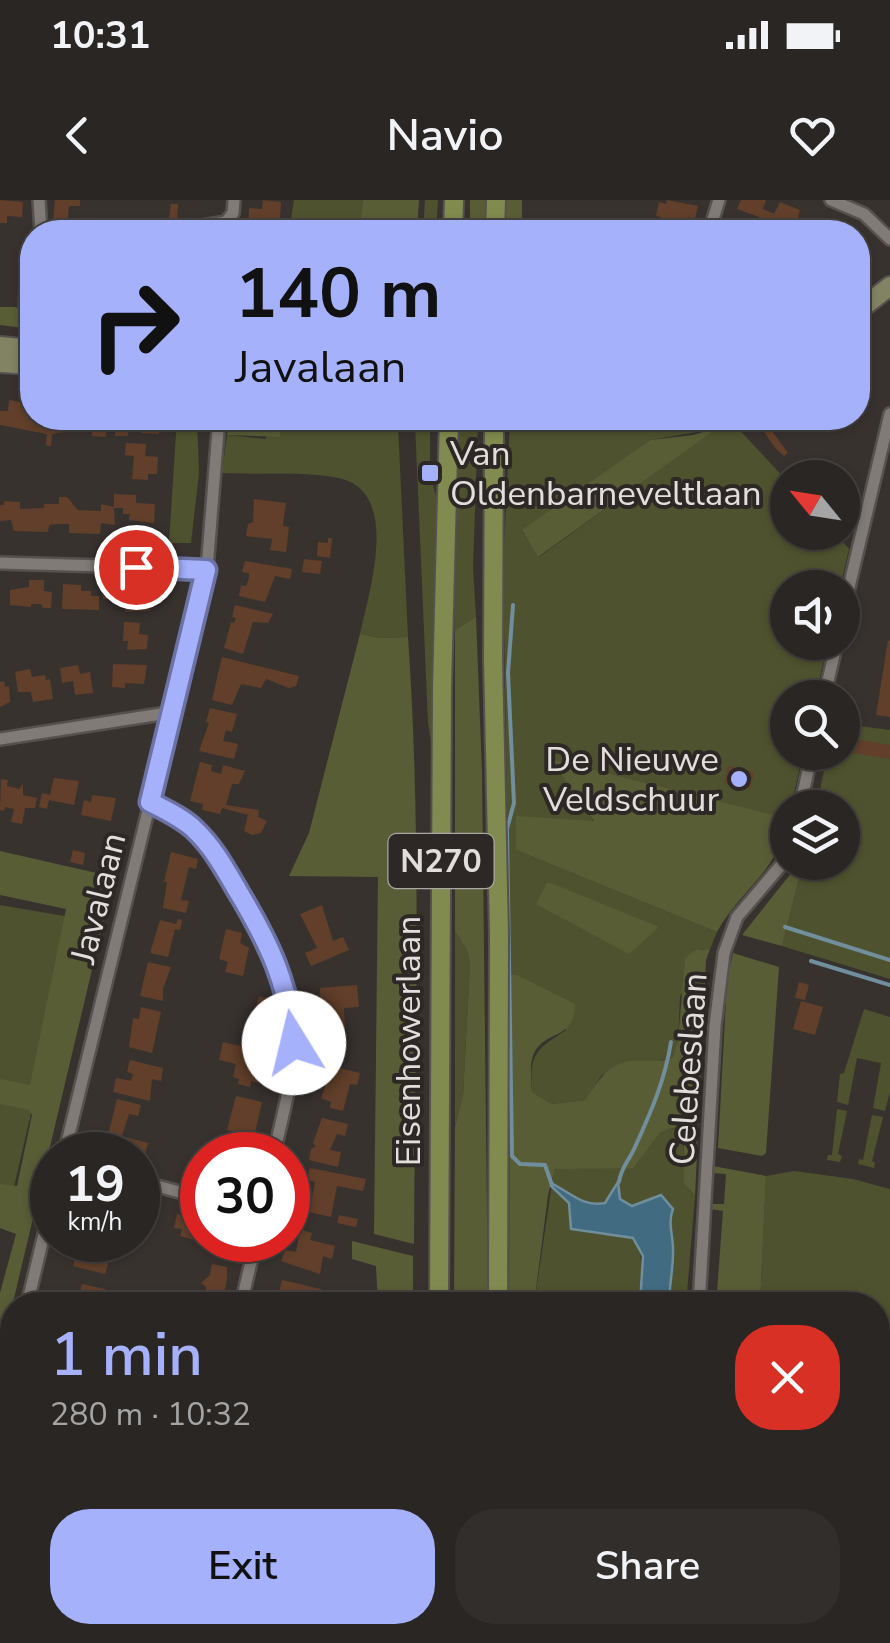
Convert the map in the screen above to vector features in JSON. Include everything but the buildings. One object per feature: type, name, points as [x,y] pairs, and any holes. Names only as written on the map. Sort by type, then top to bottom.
[{"type":"main road","points":[[870,302],[890,286]]},
{"type":"main road","name":"Eisenhowerlaan","points":[[440,1292],[442,686],[449,430]]},
{"type":"main road","name":"N270","points":[[494,430],[498,1292]]},
{"type":"street","points":[[831,200],[864,214],[890,239]]},
{"type":"street","points":[[853,570],[890,414]]},
{"type":"street","name":"Javalaan","points":[[70,1132],[206,570],[218,430]]},
{"type":"street","points":[[0,564],[206,570]]},
{"type":"street","points":[[0,740],[161,714],[170,717]]},
{"type":"street","points":[[150,802],[193,828],[214,851],[281,972],[294,1043],[278,1132]]},
{"type":"street","name":"Celebeslaan","points":[[700,1292],[715,1026],[724,952],[737,916],[770,878]]},
{"type":"street","points":[[30,1292],[37,1262]]},
{"type":"street","points":[[244,1292],[251,1262]]},
{"type":"green space","points":[[294,200],[363,200],[360,220],[291,220]]},
{"type":"green space","points":[[363,200],[419,200],[418,220],[360,220]]},
{"type":"green space","points":[[425,200],[438,200],[437,220],[424,220]]},
{"type":"green space","points":[[470,200],[487,200],[487,220],[470,220]]},
{"type":"green space","points":[[505,200],[522,200],[522,220],[506,220]]},
{"type":"green space","points":[[0,307],[20,309],[20,328],[0,325]]},
{"type":"green space","points":[[176,430],[197,430],[199,473],[191,543],[169,543]]},
{"type":"green space","points":[[228,430],[280,430],[280,437],[227,435]]},
{"type":"green space","points":[[272,430],[398,430],[408,637],[360,634],[376,545],[370,502],[358,486],[324,476],[222,473],[227,435],[265,439]]},
{"type":"green space","points":[[415,430],[430,430],[430,474],[439,507],[435,770],[428,722]]},
{"type":"green space","points":[[455,430],[478,430],[473,567],[476,617],[455,630]]},
{"type":"green space","points":[[510,430],[709,430],[650,440],[522,531],[539,557],[714,430],[740,430],[770,463],[770,550],[849,550],[844,570],[770,570],[770,660],[824,660],[819,680],[770,680],[770,770],[799,770],[795,790],[770,790],[770,814],[555,760],[594,822],[516,850],[717,932],[710,949],[701,949],[680,997],[674,1057],[602,1075],[585,1100],[552,1104],[532,1092],[532,1069],[541,1048],[566,1030],[517,975],[510,975],[503,569]]},
{"type":"green space","points":[[715,430],[538,557],[522,530],[650,440]]},
{"type":"green space","points":[[476,617],[482,772],[488,1292],[454,1292],[455,1127],[463,1095],[470,964],[467,950],[455,931],[455,630]]},
{"type":"green space","points":[[360,634],[408,637],[416,864],[414,1244],[374,1234],[378,877],[289,876],[309,833]]},
{"type":"green space","points":[[860,726],[890,730],[890,979],[782,946],[799,880],[860,880],[860,790],[820,790],[824,770],[860,770]]},
{"type":"green space","points":[[552,761],[770,814],[770,862],[717,932],[516,850],[516,816],[594,821]]},
{"type":"green space","points":[[0,851],[114,877],[53,1132],[30,1132],[30,1231],[15,1292],[0,1292],[16,1234],[0,1228],[0,1184],[17,1186],[32,1115],[29,1110],[0,1104],[0,1079],[30,1085],[66,909],[0,895]]},
{"type":"green space","points":[[786,880],[799,880],[782,946],[742,935]]},
{"type":"green space","points":[[547,883],[659,927],[629,954],[536,904]]},
{"type":"green space","points":[[0,905],[76,918],[11,1200],[0,1197]]},
{"type":"green space","points":[[455,931],[467,950],[470,964],[463,1095],[455,1127]]},
{"type":"green space","points":[[710,949],[706,960],[695,1196],[684,1183],[684,1137],[672,1128],[660,1133],[633,1168],[555,1169],[536,1292],[509,1292],[510,975],[575,1004],[566,1029],[541,1044],[533,1055],[532,1092],[552,1104],[585,1100],[614,1066],[673,1057],[678,1041],[685,958],[695,950]]},
{"type":"green space","points":[[733,953],[779,967],[766,1153],[762,1156],[718,1148],[727,981]]},
{"type":"green space","points":[[864,1009],[890,1017],[890,1092],[885,1111],[873,1108],[881,1063],[857,1058],[848,1105],[837,1102],[840,1074],[844,1073]]},
{"type":"green space","points":[[837,1109],[847,1111],[838,1154],[842,1156],[840,1162],[827,1160],[832,1155]]},
{"type":"green space","points":[[872,1115],[883,1117],[872,1161],[874,1168],[858,1164],[859,1159],[863,1160]]},
{"type":"green space","points":[[672,1128],[679,1133],[685,1178],[695,1196],[687,1292],[670,1292],[670,1236],[661,1195],[632,1206],[619,1199],[620,1183],[605,1203],[597,1204],[578,1199],[553,1184],[553,1189],[569,1203],[571,1229],[624,1237],[639,1246],[640,1292],[536,1292],[554,1170],[635,1165],[660,1133]]},
{"type":"green space","points":[[713,1166],[766,1176],[761,1292],[717,1292],[723,1211],[710,1209],[711,1204],[724,1204],[726,1174],[712,1173]]},
{"type":"green space","points":[[794,1171],[853,1179],[890,1189],[890,1292],[761,1292],[766,1176]]},
{"type":"green space","points":[[352,1241],[413,1256],[413,1292],[377,1292],[376,1266],[352,1259]]},
{"type":"water","points":[[618,1182],[620,1199],[632,1206],[661,1195],[673,1209],[670,1292],[641,1292],[643,1256],[633,1238],[571,1229],[569,1203],[551,1186],[590,1203],[605,1203]]},
{"type":"waterway","points":[[513,605],[508,673],[514,803],[507,829],[512,1156],[520,1164],[545,1165],[552,1185]]},
{"type":"waterway","points":[[785,927],[890,960]]},
{"type":"waterway","points":[[811,961],[890,985]]},
{"type":"waterway","points":[[619,1182],[657,1096],[671,1042]]},
{"type":"place","name":"Van Oldenbarneveltlaan","points":[[430,473]]},
{"type":"place","name":"De Nieuwe Veldschuur","points":[[739,779]]},
{"type":"route","points":[[136,567],[206,570],[150,802],[193,828],[214,851],[232,881],[281,972],[294,1043]]}]
